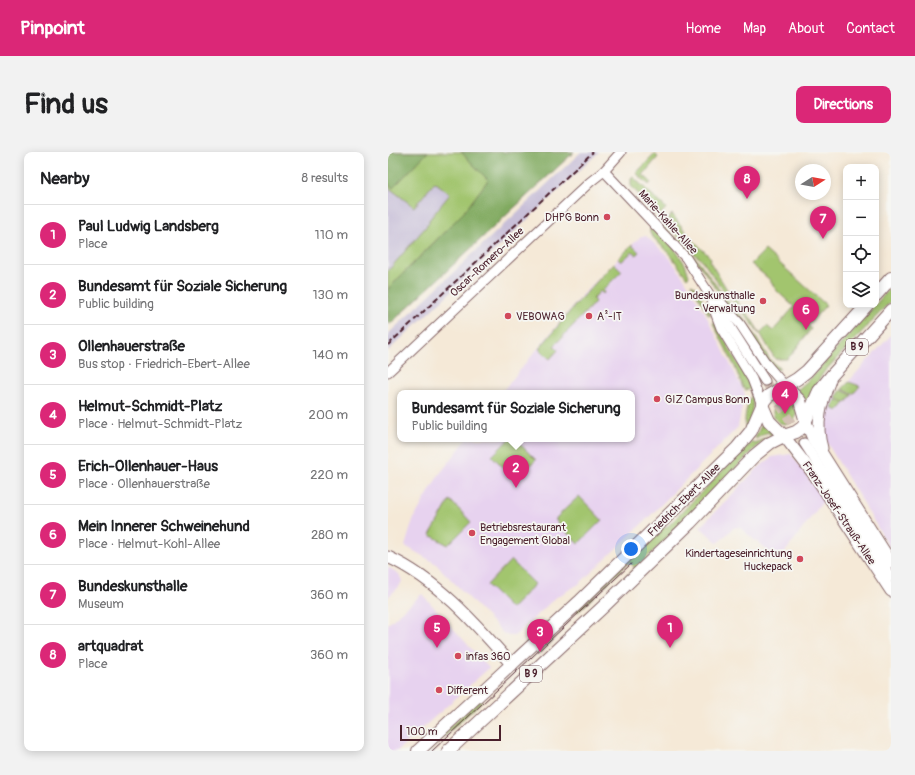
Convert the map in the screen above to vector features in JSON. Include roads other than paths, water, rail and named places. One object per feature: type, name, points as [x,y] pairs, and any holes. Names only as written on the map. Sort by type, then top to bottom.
[{"type":"main road","points":[[879,292],[891,278]]},
{"type":"main road","name":"B 9","points":[[762,405],[771,393],[797,379],[817,362],[864,308]]},
{"type":"main road","name":"B 9","points":[[784,436],[799,430],[806,422],[816,397],[832,375],[891,310]]},
{"type":"main road","points":[[825,456],[819,436],[818,421],[822,402],[832,375]]},
{"type":"main road","points":[[785,386],[800,401],[806,422]]},
{"type":"main road","points":[[762,405],[769,421],[784,436]]},
{"type":"main road","name":"Friedrich-Ebert-Allee","points":[[418,751],[512,665],[634,549],[740,445],[751,431],[762,405]]},
{"type":"main road","name":"Franz-Josef-Strauß-Allee","points":[[806,422],[811,435],[891,562]]},
{"type":"main road","name":"Friedrich-Ebert-Allee","points":[[448,751],[604,606],[690,523],[754,456],[770,443],[784,436]]},
{"type":"main road","name":"Franz-Josef-Strauß-Allee","points":[[784,436],[815,476],[891,591]]},
{"type":"main road","points":[[388,557],[443,593],[512,665]]},
{"type":"street","name":"Oscar-Romero-Allee","points":[[388,372],[590,182],[604,171],[621,152]]},
{"type":"street","name":"Marie-Kahle-Allee","points":[[604,171],[682,252],[765,381]]},
{"type":"street","name":"Marie-Kahle-Allee","points":[[709,293],[720,301],[736,319],[767,365],[785,386]]},
{"type":"street","name":"Marie-Kahle-Allee","points":[[709,293],[714,312],[719,323],[755,384],[762,405]]},
{"type":"street","name":"Franz-Josef-Strauß-Allee","points":[[804,442],[891,577]]},
{"type":"tunnel","points":[[765,381],[804,443]]},
{"type":"tram line","points":[[432,751],[631,564]]},
{"type":"railway","points":[[388,345],[593,152]]},
{"type":"place","name":"artquadrat","points":[[747,199]]},
{"type":"place","name":"DHPG Bonn","points":[[607,217]]},
{"type":"place","name":"Bundeskunsthalle","points":[[823,239]]},
{"type":"place","name":"Bundeskunsthalle - Verwaltung","points":[[763,301]]},
{"type":"place","name":"VEBOWAG","points":[[508,316]]},
{"type":"place","name":"A³-IT","points":[[589,316]]},
{"type":"place","name":"Mein Innerer Schweinehund","points":[[806,330]]},
{"type":"place","name":"GIZ Campus Bonn","points":[[657,399]]},
{"type":"place","name":"Helmut-Schmidt-Platz","points":[[785,414]]},
{"type":"place","name":"Bundesamt für Soziale Sicherung","points":[[516,488]]},
{"type":"place","name":"Betriebsrestaurant Engagement Global","points":[[472,533]]},
{"type":"place","name":"Kindertageseinrichtung Huckepack","points":[[800,559]]},
{"type":"place","name":"Erich-Ollenhauer-Haus","points":[[437,648]]},
{"type":"place","name":"Paul Ludwig Landsberg","points":[[670,648]]},
{"type":"place","name":"Ollenhauerstraße","points":[[540,652]]},
{"type":"place","name":"infas 360","points":[[458,656]]},
{"type":"place","name":"Different","points":[[439,690]]}]
